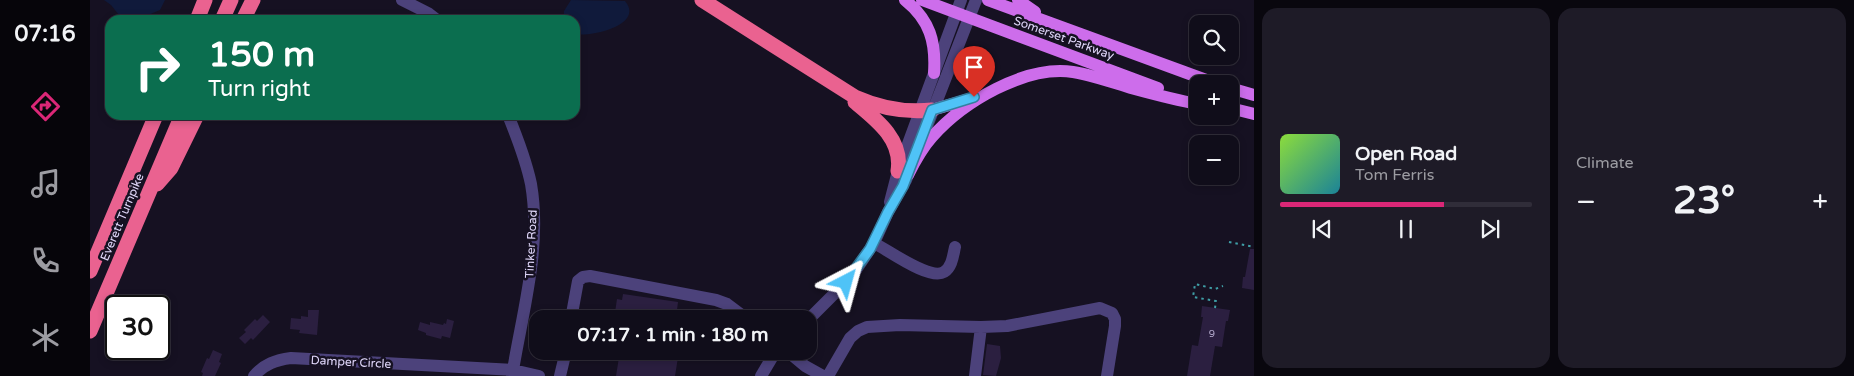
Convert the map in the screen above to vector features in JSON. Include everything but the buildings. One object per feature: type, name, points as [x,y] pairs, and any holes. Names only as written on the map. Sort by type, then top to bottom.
[{"type":"highway","points":[[199,15],[205,0]]},
{"type":"highway","points":[[224,15],[231,0]]},
{"type":"highway","points":[[246,15],[253,0]]},
{"type":"highway","points":[[702,0],[848,93],[878,106],[901,110],[926,110]]},
{"type":"highway","points":[[820,76],[865,109],[887,131],[897,150],[903,173]]},
{"type":"highway","name":"Everett Turnpike","points":[[90,271],[154,120]]},
{"type":"highway","name":"Everett Turnpike","points":[[90,331],[180,120]]},
{"type":"highway","points":[[148,194],[171,168],[195,120]]},
{"type":"main road","points":[[904,0],[921,15],[930,31],[934,74]]},
{"type":"main road","name":"Somerset Parkway","points":[[922,0],[1143,82],[1189,97]]},
{"type":"main road","name":"Somerset Parkway","points":[[988,0],[1192,75]]},
{"type":"main road","points":[[1018,0],[1061,27]]},
{"type":"main road","points":[[926,110],[956,104],[1029,76],[1047,72],[1071,72],[1158,96],[1189,102]]},
{"type":"main road","points":[[903,173],[939,130],[993,90]]},
{"type":"main road","points":[[1239,91],[1254,95]]},
{"type":"main road","points":[[1239,110],[1254,114]]},
{"type":"street","points":[[402,0],[431,15]]},
{"type":"street","points":[[926,110],[934,74],[961,0]]},
{"type":"street","points":[[817,311],[852,276],[874,243],[888,212],[926,110],[976,0]]},
{"type":"street","name":"Tinker Road","points":[[510,120],[527,168],[534,219],[529,281],[513,373]]},
{"type":"street","points":[[874,243],[918,268],[936,274],[942,273],[948,268],[955,248]]},
{"type":"street","points":[[573,310],[578,281],[583,277],[590,276],[716,300],[736,310]]},
{"type":"street","points":[[828,376],[850,338],[863,328],[900,325],[1007,326],[1100,308],[1106,309],[1114,316],[1116,322],[1107,376]]},
{"type":"street","points":[[975,376],[981,327]]},
{"type":"street","name":"Damper Circle","points":[[254,376],[262,367],[291,358],[401,370],[513,373],[539,376]]},
{"type":"street","points":[[560,376],[564,360]]},
{"type":"street","points":[[761,376],[771,360]]},
{"type":"street","points":[[798,360],[823,376]]},
{"type":"path","points":[[1229,242],[1254,247]]},
{"type":"path","points":[[1214,308],[1216,301],[1193,296],[1195,284],[1215,288],[1223,286]]},
{"type":"water","points":[[104,0],[165,0],[160,10],[148,15],[119,15]]},
{"type":"water","points":[[571,0],[625,1],[629,9],[628,17],[614,28],[583,34],[580,34],[580,15],[564,15],[564,11]]},
{"type":"route","points":[[846,282],[862,263],[878,236],[888,212],[908,175],[932,110],[950,106],[974,97]]}]
